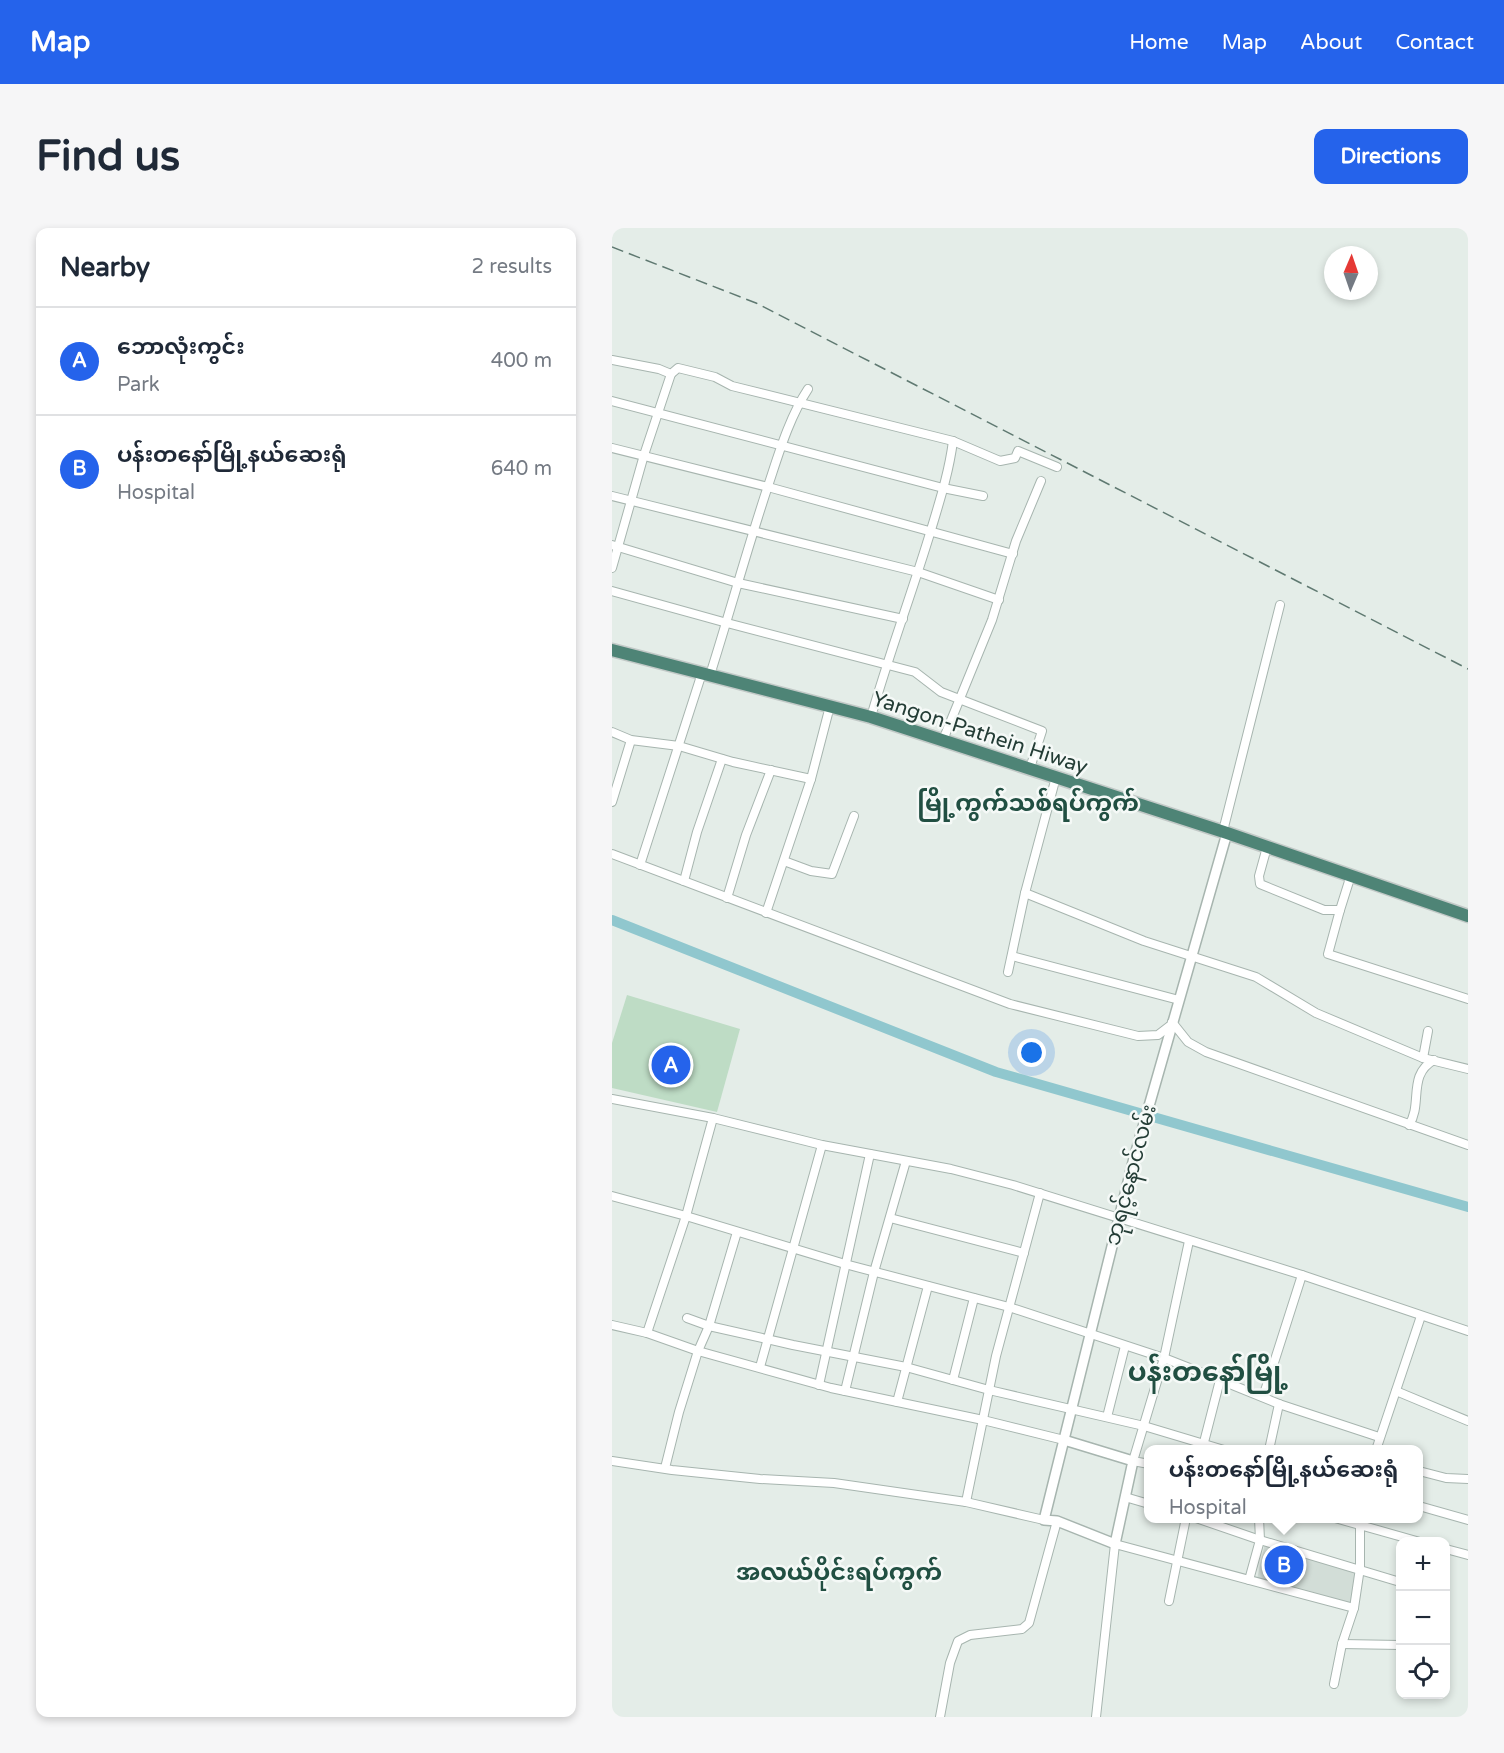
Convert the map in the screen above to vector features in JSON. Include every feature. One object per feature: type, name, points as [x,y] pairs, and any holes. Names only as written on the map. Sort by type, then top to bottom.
[{"type":"highway","name":"Yangon-Pathein Hiway","points":[[612,650],[871,717],[1225,832],[1468,916]]},
{"type":"street","points":[[612,360],[659,369],[671,374]]},
{"type":"street","points":[[612,568],[615,546],[632,500],[644,455],[671,374],[678,368],[715,377],[732,386],[953,441],[1000,461],[1014,458],[1018,451],[1057,467]]},
{"type":"street","points":[[640,865],[679,746],[727,623],[781,446],[798,403],[808,388]]},
{"type":"street","points":[[612,401],[943,488],[983,496]]},
{"type":"street","points":[[871,717],[950,465],[953,441]]},
{"type":"street","points":[[612,448],[768,487],[1013,554]]},
{"type":"street","points":[[943,740],[999,600],[1016,541],[1041,481]]},
{"type":"street","points":[[612,496],[918,572],[999,600]]},
{"type":"street","points":[[615,546],[738,583],[903,619]]},
{"type":"street","points":[[612,591],[915,672],[941,692],[1042,731],[1030,768]]},
{"type":"street","points":[[1225,832],[1280,605]]},
{"type":"street","points":[[766,913],[811,778],[830,706]]},
{"type":"street","points":[[612,732],[631,740],[679,746],[722,759],[811,778]]},
{"type":"street","points":[[612,802],[631,740]]},
{"type":"street","points":[[684,881],[697,832],[722,759]]},
{"type":"street","points":[[726,898],[771,770]]},
{"type":"street","points":[[1008,972],[1025,893],[1056,777]]},
{"type":"street","points":[[784,861],[811,871],[832,874],[854,816]]},
{"type":"street","name":"ဘုရင့်နောင်လမ်း","points":[[1044,1520],[1133,1162],[1225,832]]},
{"type":"street","points":[[1268,847],[1258,876],[1260,884],[1324,910],[1340,910]]},
{"type":"street","points":[[612,854],[1010,1004],[1138,1035],[1158,1035],[1171,1025],[1188,1042],[1206,1052],[1468,1145]]},
{"type":"street","points":[[1351,875],[1328,954],[1468,999]]},
{"type":"street","points":[[1025,893],[1144,941],[1256,977],[1316,1013],[1422,1058],[1468,1069]]},
{"type":"street","points":[[1012,956],[1179,1000]]},
{"type":"street","points":[[1422,1058],[1428,1031]]},
{"type":"street","points":[[1410,1125],[1422,1069],[1434,1060]]},
{"type":"street","points":[[612,1099],[713,1118],[822,1145],[951,1169],[1040,1193],[1302,1275],[1468,1331]]},
{"type":"street","points":[[646,1333],[686,1216],[713,1118]]},
{"type":"street","points":[[760,1367],[822,1145]]},
{"type":"street","points":[[819,1384],[870,1154]]},
{"type":"street","points":[[845,1391],[874,1272],[906,1161]]},
{"type":"street","points":[[966,1502],[989,1390],[1040,1193]]},
{"type":"street","points":[[612,1196],[845,1264],[1009,1307],[1164,1358],[1279,1404],[1379,1437]]},
{"type":"street","points":[[890,1218],[1024,1253]]},
{"type":"street","points":[[665,1468],[679,1412],[698,1351],[709,1326],[737,1232]]},
{"type":"street","points":[[1096,1717],[1115,1544],[1133,1461],[1164,1358],[1189,1240]]},
{"type":"street","points":[[1263,1397],[1302,1275]]},
{"type":"street","points":[[897,1402],[928,1286]]},
{"type":"street","points":[[953,1380],[974,1298]]},
{"type":"street","points":[[1377,1445],[1421,1316]]},
{"type":"street","points":[[687,1318],[709,1326],[906,1367],[989,1390],[1144,1426],[1197,1445]]},
{"type":"street","points":[[612,1325],[845,1391],[983,1420],[1144,1463]]},
{"type":"street","points":[[1107,1417],[1125,1346]]},
{"type":"street","points":[[1204,1445],[1220,1380]]},
{"type":"street","points":[[1396,1391],[1468,1421]]},
{"type":"street","points":[[1270,1445],[1279,1404]]},
{"type":"street","points":[[612,1461],[760,1479],[834,1483],[966,1502],[1057,1521],[1115,1544],[1354,1608]]},
{"type":"street","points":[[1423,1472],[1446,1478],[1468,1479]]},
{"type":"street","points":[[1125,1497],[1144,1503]]},
{"type":"street","points":[[1423,1507],[1468,1520]]},
{"type":"street","points":[[940,1717],[950,1663],[958,1641],[970,1635],[1022,1629],[1029,1623],[1057,1521]]},
{"type":"street","points":[[1169,1601],[1185,1523]]},
{"type":"street","points":[[1211,1523],[1396,1580]]},
{"type":"street","points":[[1250,1580],[1260,1540],[1259,1523]]},
{"type":"street","points":[[1334,1684],[1342,1644],[1354,1608],[1360,1568],[1360,1523]]},
{"type":"street","points":[[1363,1523],[1405,1537]]},
{"type":"street","points":[[1450,1550],[1468,1555]]},
{"type":"street","points":[[1342,1644],[1396,1645]]},
{"type":"shaded area","points":[[1265,1543],[1357,1570],[1350,1604],[1257,1579]]},
{"type":"green space","points":[[627,995],[740,1029],[717,1112],[612,1088],[612,1043]]},
{"type":"waterway","points":[[612,920],[996,1072],[1468,1207]]},
{"type":"railway","points":[[612,247],[756,303],[1468,669]]},
{"type":"place","name":"ဘောလုံးကွင်း","points":[[671,1065]]},
{"type":"place","name":"ပန်းတနော်မြို့နယ်ဆေးရုံ","points":[[1284,1565]]},
{"type":"district","name":"မြို့ကွက်သစ်ရပ်ကွက်","points":[[1028,803]]},
{"type":"district","name":"ပန်းတနော်မြို့","points":[[1208,1372]]},
{"type":"district","name":"အလယ်ပိုင်းရပ်ကွက်","points":[[839,1572]]}]
